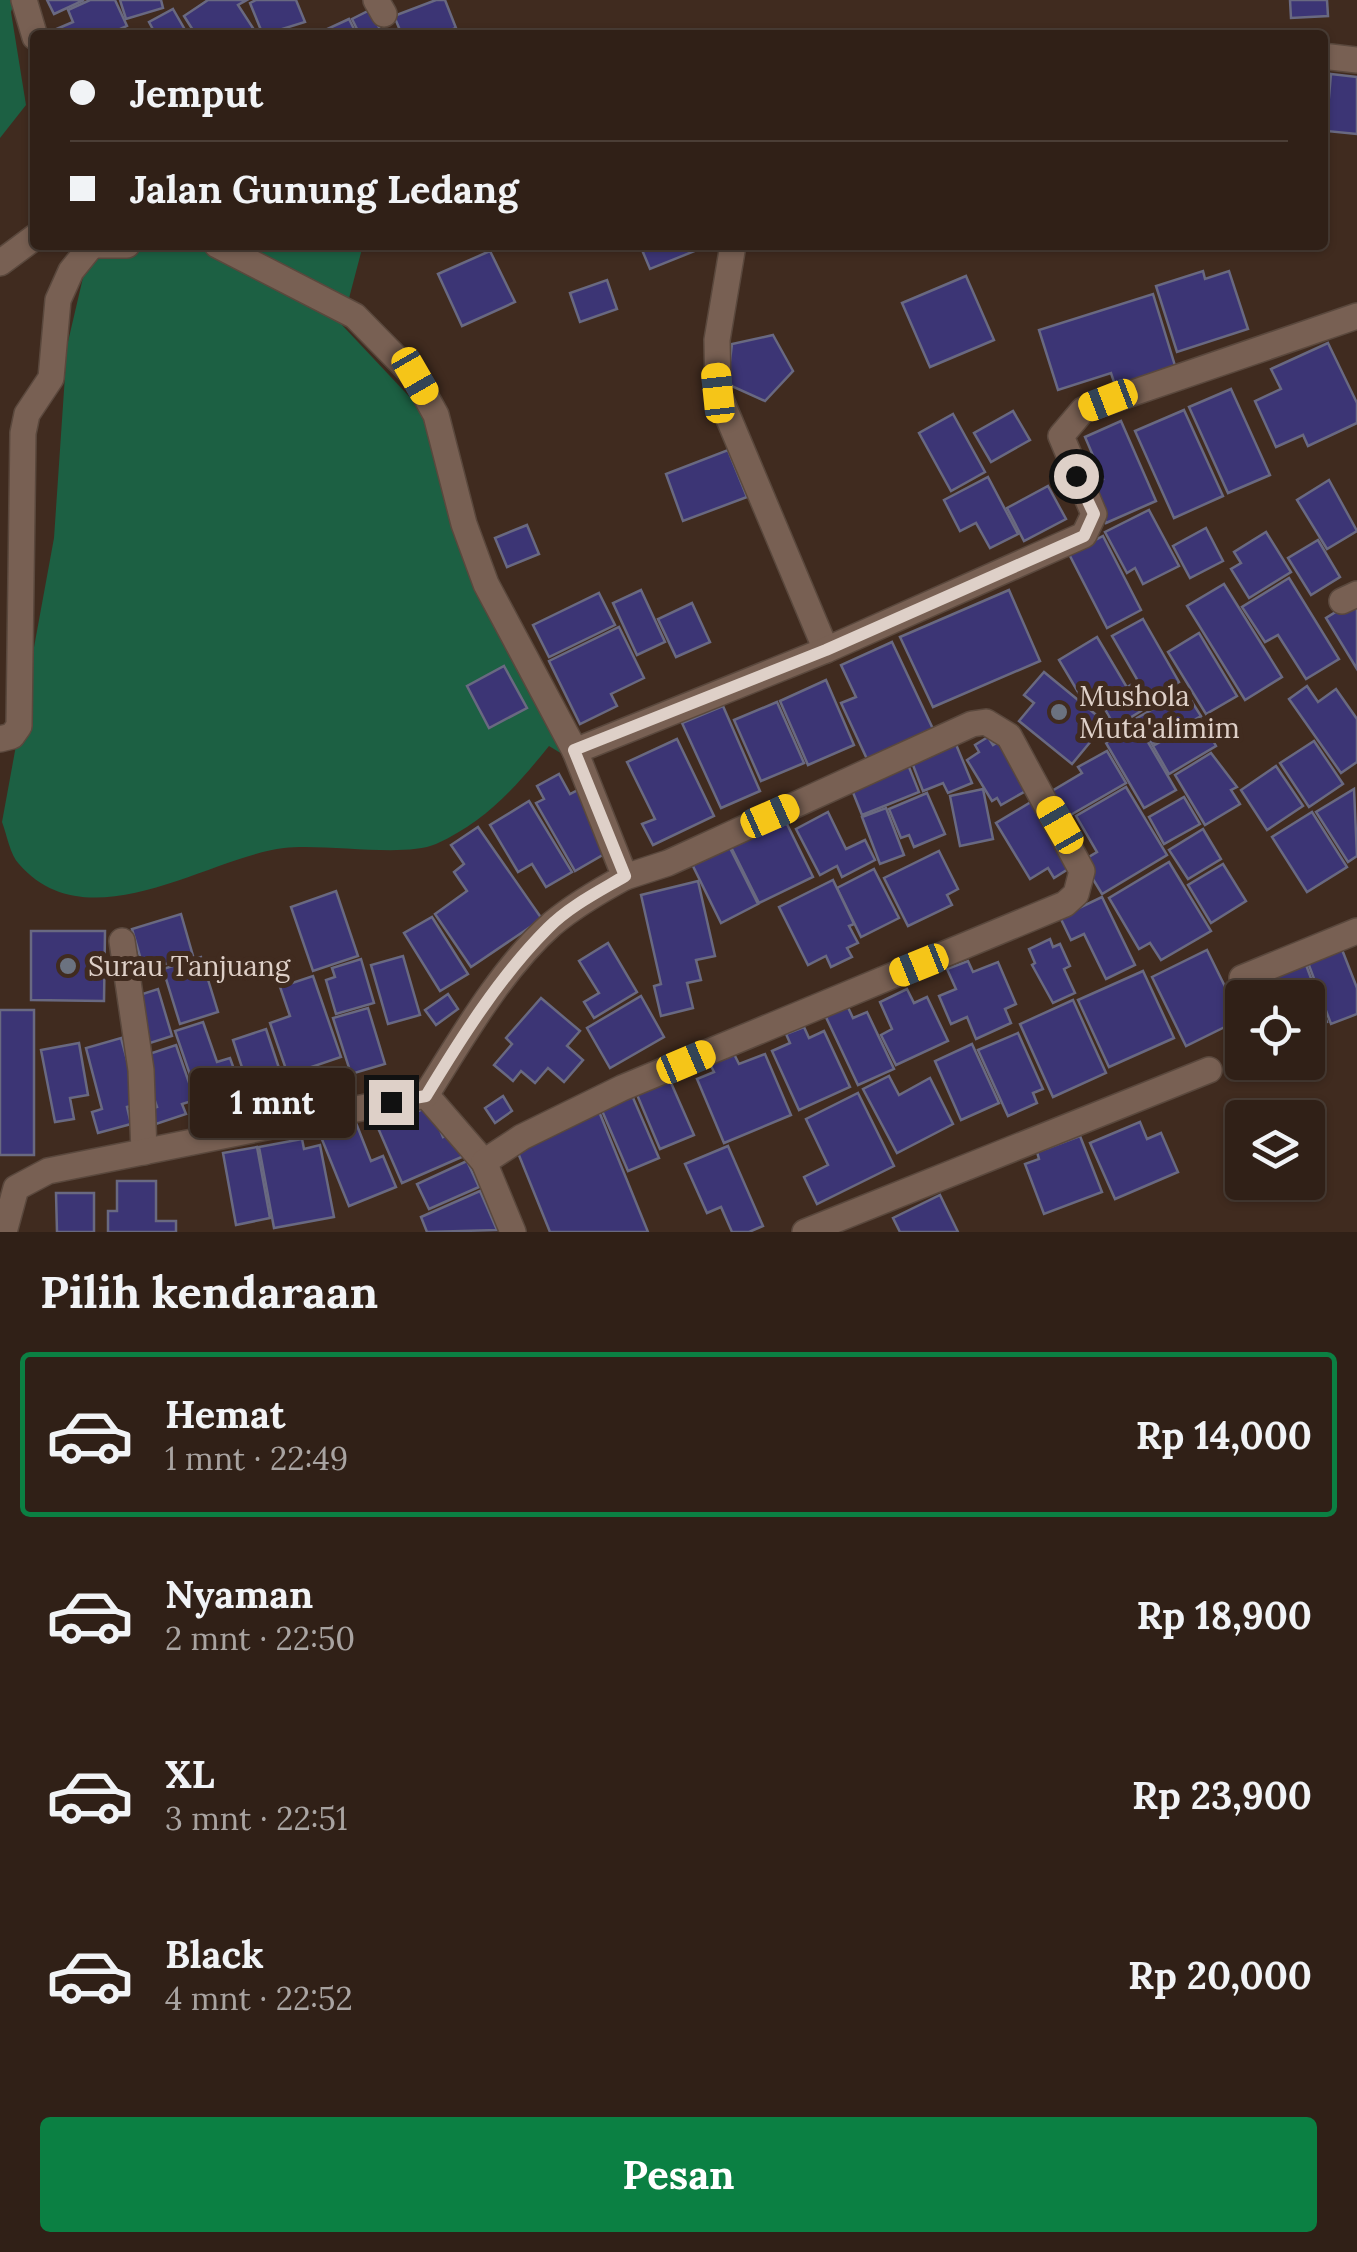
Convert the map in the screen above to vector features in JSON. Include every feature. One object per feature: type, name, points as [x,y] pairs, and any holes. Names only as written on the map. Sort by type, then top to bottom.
[{"type":"street","points":[[24,0],[33,30]]},
{"type":"street","points":[[1328,57],[1357,60]]},
{"type":"street","points":[[0,264],[30,242]]},
{"type":"street","points":[[0,739],[12,736],[19,726],[9,601],[12,459],[27,414],[51,378],[58,300],[71,271],[87,250]]},
{"type":"street","points":[[227,250],[355,316],[415,376],[436,415],[464,524],[486,584],[574,750],[625,876]]},
{"type":"street","points":[[732,250],[717,340],[718,393],[826,650]]},
{"type":"street","points":[[574,750],[826,650],[1084,536],[1094,514],[1061,436],[1082,410],[1357,316]]},
{"type":"street","points":[[4,1232],[16,1188],[48,1171],[426,1096],[507,977],[549,927],[577,904],[625,876],[668,863],[972,724],[986,722],[1009,736],[1082,870],[1076,894],[1065,904],[622,1088],[522,1138],[484,1162]]},
{"type":"street","points":[[1242,978],[1357,931]]},
{"type":"street","points":[[122,941],[140,1070],[144,1152]]},
{"type":"street","points":[[805,1232],[1209,1070]]},
{"type":"street","points":[[426,1096],[484,1162],[513,1232]]},
{"type":"green space","points":[[0,0],[15,0],[11,12],[26,105],[0,138]]},
{"type":"green space","points":[[102,250],[362,250],[342,325],[420,408],[468,555],[572,760],[549,746],[485,814],[454,835],[422,848],[284,848],[113,896],[79,897],[47,887],[19,864],[2,822],[54,538],[67,346],[85,269]]},
{"type":"building","points":[[47,0],[84,0],[54,14]]},
{"type":"building","points":[[90,0],[115,0],[127,26],[118,30],[54,30],[73,22],[68,10]]},
{"type":"building","points":[[120,0],[161,0],[163,8],[126,19]]},
{"type":"building","points":[[208,0],[247,0],[238,5],[253,28],[193,30],[184,16]]},
{"type":"building","points":[[296,0],[305,22],[279,30],[261,30],[250,3]]},
{"type":"building","points":[[445,0],[456,28],[400,30],[394,16]]},
{"type":"building","points":[[1290,0],[1327,0],[1328,16],[1291,18]]},
{"type":"building","points":[[173,9],[185,30],[153,30],[149,22]]},
{"type":"building","points":[[370,10],[380,30],[358,30],[352,19]]},
{"type":"building","points":[[349,19],[354,30],[325,30]]},
{"type":"building","points":[[1331,74],[1357,77],[1357,134],[1328,131]]},
{"type":"building","points":[[642,250],[697,250],[650,269]]},
{"type":"building","points":[[490,251],[515,302],[462,326],[438,274]]},
{"type":"building","points":[[1203,271],[1205,279],[1229,271],[1248,329],[1177,352],[1156,286]]},
{"type":"building","points":[[966,276],[994,340],[930,367],[902,303]]},
{"type":"building","points":[[607,280],[617,309],[580,322],[570,293]]},
{"type":"building","points":[[1153,294],[1176,369],[1116,388],[1111,373],[1058,390],[1039,330]]},
{"type":"building","points":[[773,335],[793,371],[765,401],[727,384],[732,344]]},
{"type":"building","points":[[1328,343],[1357,403],[1357,423],[1308,446],[1303,435],[1276,447],[1255,401],[1281,389],[1271,369]]},
{"type":"building","points":[[1231,389],[1270,475],[1228,493],[1189,407]]},
{"type":"building","points":[[1184,410],[1223,496],[1174,518],[1135,431]]},
{"type":"building","points":[[1013,411],[1030,440],[991,462],[974,433]]},
{"type":"building","points":[[953,414],[985,472],[951,491],[919,433]]},
{"type":"building","points":[[1121,421],[1156,501],[1106,523],[1089,485],[1103,479],[1085,437]]},
{"type":"building","points":[[728,450],[747,497],[683,521],[666,474]]},
{"type":"building","points":[[988,477],[1018,534],[990,548],[976,523],[960,531],[944,500]]},
{"type":"building","points":[[1329,480],[1357,531],[1327,549],[1297,500]]},
{"type":"building","points":[[1048,486],[1066,519],[1024,541],[1007,508]]},
{"type":"building","points":[[1149,510],[1179,566],[1143,584],[1135,568],[1127,573],[1105,532]]},
{"type":"building","points":[[527,525],[539,554],[507,567],[495,538]]},
{"type":"building","points":[[1206,528],[1223,561],[1190,578],[1173,546]]},
{"type":"building","points":[[1266,532],[1291,572],[1249,598],[1231,569],[1241,563],[1234,552]]},
{"type":"building","points":[[1103,536],[1141,610],[1107,628],[1069,554]]},
{"type":"building","points":[[1318,540],[1340,577],[1311,595],[1288,558]]},
{"type":"building","points":[[1289,578],[1339,659],[1306,679],[1278,635],[1265,642],[1242,607]]},
{"type":"building","points":[[1224,584],[1282,677],[1245,700],[1187,606]]},
{"type":"building","points":[[641,590],[665,642],[637,655],[613,603]]},
{"type":"building","points":[[1009,590],[1040,661],[933,707],[900,637]]},
{"type":"building","points":[[599,593],[615,625],[549,657],[533,625]]},
{"type":"building","points":[[1355,600],[1357,604],[1357,669],[1326,618]]},
{"type":"building","points":[[692,603],[710,642],[676,657],[658,619]]},
{"type":"building","points":[[1143,619],[1179,682],[1140,705],[1129,686],[1138,681],[1112,636]]},
{"type":"building","points":[[619,627],[644,678],[611,694],[617,706],[580,724],[549,661]]},
{"type":"building","points":[[1199,633],[1237,696],[1206,714],[1168,652]]},
{"type":"building","points":[[1097,637],[1141,711],[1115,727],[1097,695],[1084,702],[1059,660]]},
{"type":"building","points":[[892,642],[933,729],[867,759],[841,703],[856,697],[841,665]]},
{"type":"building","points":[[504,666],[527,708],[489,728],[467,686]]},
{"type":"building","name":"Mushola Muta'alimim","points":[[1044,672],[1106,723],[1072,764],[1019,721],[1034,703],[1024,695]]},
{"type":"building","points":[[826,680],[854,745],[808,765],[780,701]]},
{"type":"building","points":[[1307,686],[1318,702],[1336,689],[1357,719],[1357,762],[1341,773],[1289,699]]},
{"type":"building","points":[[1185,691],[1201,716],[1152,744],[1137,718]]},
{"type":"building","points":[[777,702],[804,763],[761,781],[734,720]]},
{"type":"building","points":[[723,706],[760,791],[721,808],[682,723]]},
{"type":"building","points":[[1201,719],[1216,746],[1169,774],[1153,746]]},
{"type":"building","points":[[1138,725],[1176,790],[1144,808],[1106,743]]},
{"type":"building","points":[[988,737],[993,745],[1001,740],[1031,788],[1001,805],[997,798],[992,801],[967,760],[979,752],[975,745]]},
{"type":"building","points":[[677,739],[714,816],[653,845],[642,824],[655,819],[627,762]]},
{"type":"building","points":[[1314,741],[1343,784],[1309,807],[1280,763]]},
{"type":"building","points":[[955,742],[972,783],[948,793],[943,783],[923,791],[911,760]]},
{"type":"building","points":[[1107,751],[1126,783],[1067,817],[1052,791],[1082,773],[1078,767]]},
{"type":"building","points":[[1211,753],[1237,787],[1231,790],[1240,804],[1205,825],[1175,775]]},
{"type":"building","points":[[907,762],[919,792],[862,815],[850,785]]},
{"type":"building","points":[[1276,766],[1303,806],[1267,830],[1241,790]]},
{"type":"building","points":[[559,774],[570,794],[578,790],[613,849],[575,871],[536,803],[544,799],[537,786]]},
{"type":"building","points":[[1126,787],[1167,855],[1102,894],[1082,861],[1097,852],[1076,816]]},
{"type":"building","points":[[983,789],[993,839],[960,846],[950,796]]},
{"type":"building","points":[[1354,789],[1357,856],[1348,862],[1316,812]]},
{"type":"building","points":[[927,793],[945,834],[914,847],[909,835],[901,838],[889,809]]},
{"type":"building","points":[[1184,797],[1200,824],[1164,844],[1149,817]]},
{"type":"building","points":[[1036,799],[1076,864],[1054,878],[1048,868],[1030,879],[996,823]]},
{"type":"building","points":[[529,801],[572,872],[546,887],[532,864],[518,872],[490,825]]},
{"type":"building","points":[[886,808],[904,855],[880,864],[862,817]]},
{"type":"building","points":[[828,812],[846,849],[865,840],[875,860],[842,877],[837,866],[820,875],[796,829]]},
{"type":"building","points":[[1312,812],[1347,867],[1307,892],[1272,837]]},
{"type":"building","points":[[784,818],[813,877],[759,903],[730,845]]},
{"type":"building","points":[[478,827],[542,919],[471,967],[435,914],[467,891],[454,872],[464,864],[451,845]]},
{"type":"building","points":[[1203,829],[1221,859],[1188,879],[1169,850]]},
{"type":"building","points":[[727,842],[758,904],[721,923],[690,860]]},
{"type":"building","points":[[939,851],[958,889],[947,895],[952,905],[908,926],[884,878]]},
{"type":"building","points":[[1169,862],[1211,931],[1161,960],[1150,943],[1139,949],[1109,898]]},
{"type":"building","points":[[1223,864],[1246,901],[1211,923],[1188,885]]},
{"type":"building","points":[[874,869],[899,918],[861,937],[837,888]]},
{"type":"building","points":[[833,880],[854,924],[849,926],[858,943],[847,948],[852,957],[831,967],[826,956],[808,965],[779,907]]},
{"type":"building","points":[[698,881],[715,956],[696,960],[701,980],[687,983],[693,1008],[661,1016],[654,986],[661,984],[641,895]]},
{"type":"building","points":[[336,891],[358,956],[313,971],[291,907]]},
{"type":"building","points":[[1102,897],[1135,965],[1106,979],[1084,934],[1071,940],[1060,917]]},
{"type":"building","points":[[181,914],[193,956],[144,970],[132,929]]},
{"type":"building","points":[[432,917],[468,974],[440,991],[404,933]]},
{"type":"building","name":"Surau Tanjuang","points":[[31,931],[105,931],[104,1001],[31,1000]]},
{"type":"building","points":[[1050,939],[1053,947],[1060,944],[1070,966],[1064,969],[1075,993],[1053,1003],[1032,965],[1035,963],[1029,949]]},
{"type":"building","points":[[608,943],[637,992],[594,1018],[584,1002],[599,993],[579,961]]},
{"type":"building","points":[[1341,947],[1357,988],[1357,1014],[1331,1024],[1325,1008],[1325,980],[1314,980],[1307,960]]},
{"type":"building","points":[[1207,950],[1225,987],[1225,1027],[1186,1046],[1152,977]]},
{"type":"building","points":[[403,956],[420,1015],[388,1024],[371,965]]},
{"type":"building","points":[[201,957],[218,1012],[180,1024],[163,969]]},
{"type":"building","points":[[361,959],[374,1003],[336,1014],[326,980],[335,977],[332,968]]},
{"type":"building","points":[[968,961],[973,972],[998,962],[1016,1004],[1005,1009],[1011,1023],[976,1039],[967,1017],[951,1024],[939,996],[956,989],[947,969]]},
{"type":"building","points":[[1305,962],[1312,980],[1257,980]]},
{"type":"building","points":[[1143,971],[1174,1038],[1109,1067],[1078,1000]]},
{"type":"building","points":[[313,976],[341,1057],[288,1075],[270,1023],[290,1016],[280,987]]},
{"type":"building","points":[[158,989],[172,1036],[147,1044],[133,997]]},
{"type":"building","points":[[907,989],[914,1003],[927,997],[948,1041],[896,1065],[881,1035],[892,1029],[880,1002]]},
{"type":"building","points":[[448,994],[458,1009],[436,1025],[425,1010]]},
{"type":"building","points":[[641,996],[664,1037],[610,1068],[587,1028]]},
{"type":"building","points":[[541,998],[580,1031],[567,1046],[583,1060],[564,1082],[548,1068],[535,1083],[521,1071],[513,1081],[494,1065],[512,1044],[506,1038]]},
{"type":"building","points":[[1073,1000],[1106,1073],[1053,1097],[1020,1024]]},
{"type":"building","points":[[846,1003],[853,1018],[867,1012],[894,1069],[858,1085],[824,1013]]},
{"type":"building","points":[[368,1008],[385,1064],[351,1074],[333,1018]]},
{"type":"building","points":[[0,1010],[34,1010],[34,1155],[0,1155]]},
{"type":"building","points":[[203,1022],[217,1062],[230,1058],[249,1111],[223,1119],[215,1099],[200,1104],[175,1031]]},
{"type":"building","points":[[804,1027],[809,1038],[824,1031],[850,1087],[799,1110],[772,1051],[790,1043],[786,1034]]},
{"type":"building","points":[[266,1029],[280,1071],[266,1076],[272,1094],[253,1101],[233,1040]]},
{"type":"building","points":[[1018,1033],[1043,1089],[1033,1093],[1037,1103],[1008,1116],[978,1050]]},
{"type":"building","points":[[121,1038],[139,1104],[127,1107],[131,1124],[98,1133],[92,1112],[102,1109],[86,1048]]},
{"type":"building","points":[[79,1043],[88,1095],[70,1098],[74,1119],[55,1122],[41,1050]]},
{"type":"building","points":[[972,1044],[999,1103],[961,1120],[935,1061]]},
{"type":"building","points":[[176,1045],[195,1100],[182,1104],[186,1114],[153,1125],[148,1110],[157,1107],[140,1057]]},
{"type":"building","points":[[734,1054],[739,1064],[765,1054],[791,1115],[724,1143],[697,1079],[714,1072],[710,1064]]},
{"type":"building","points":[[668,1076],[694,1135],[660,1149],[635,1090]]},
{"type":"building","points":[[889,1076],[899,1095],[930,1078],[953,1124],[897,1153],[863,1089]]},
{"type":"building","points":[[631,1093],[659,1158],[628,1171],[600,1106]]},
{"type":"building","points":[[858,1093],[894,1166],[817,1204],[804,1177],[828,1165],[806,1119]]},
{"type":"building","points":[[503,1096],[512,1111],[495,1123],[485,1108]]},
{"type":"building","points":[[430,1106],[443,1137],[454,1132],[464,1156],[402,1183],[378,1128]]},
{"type":"building","points":[[598,1109],[648,1232],[550,1232],[514,1143]]},
{"type":"building","points":[[1140,1122],[1147,1139],[1161,1133],[1178,1172],[1115,1199],[1090,1143]]},
{"type":"building","points":[[356,1123],[371,1161],[383,1156],[396,1187],[349,1206],[321,1137]]},
{"type":"building","points":[[1080,1136],[1102,1192],[1044,1214],[1025,1164],[1039,1159],[1037,1152]]},
{"type":"building","points":[[302,1139],[304,1149],[320,1145],[334,1217],[274,1228],[259,1147]]},
{"type":"building","points":[[728,1146],[763,1226],[749,1232],[732,1232],[721,1207],[707,1213],[685,1164]]},
{"type":"building","points":[[257,1147],[270,1218],[236,1225],[223,1153]]},
{"type":"building","points":[[467,1161],[479,1187],[429,1209],[417,1184]]},
{"type":"building","points":[[117,1181],[156,1181],[156,1221],[176,1221],[176,1232],[108,1232],[108,1211],[117,1211]]},
{"type":"building","points":[[480,1191],[497,1230],[427,1232],[421,1217]]},
{"type":"building","points":[[56,1193],[94,1193],[94,1232],[57,1232]]},
{"type":"building","points":[[940,1195],[958,1232],[900,1232],[893,1218]]},
{"type":"place","name":"Mushola Muta'alimim","points":[[1059,712]]},
{"type":"place","name":"Surau Tanjuang","points":[[68,966]]},
{"type":"route","points":[[391,1102],[426,1096],[507,977],[549,927],[577,904],[625,876],[574,750],[826,650],[1084,536],[1092,527],[1094,514],[1076,476]]}]
